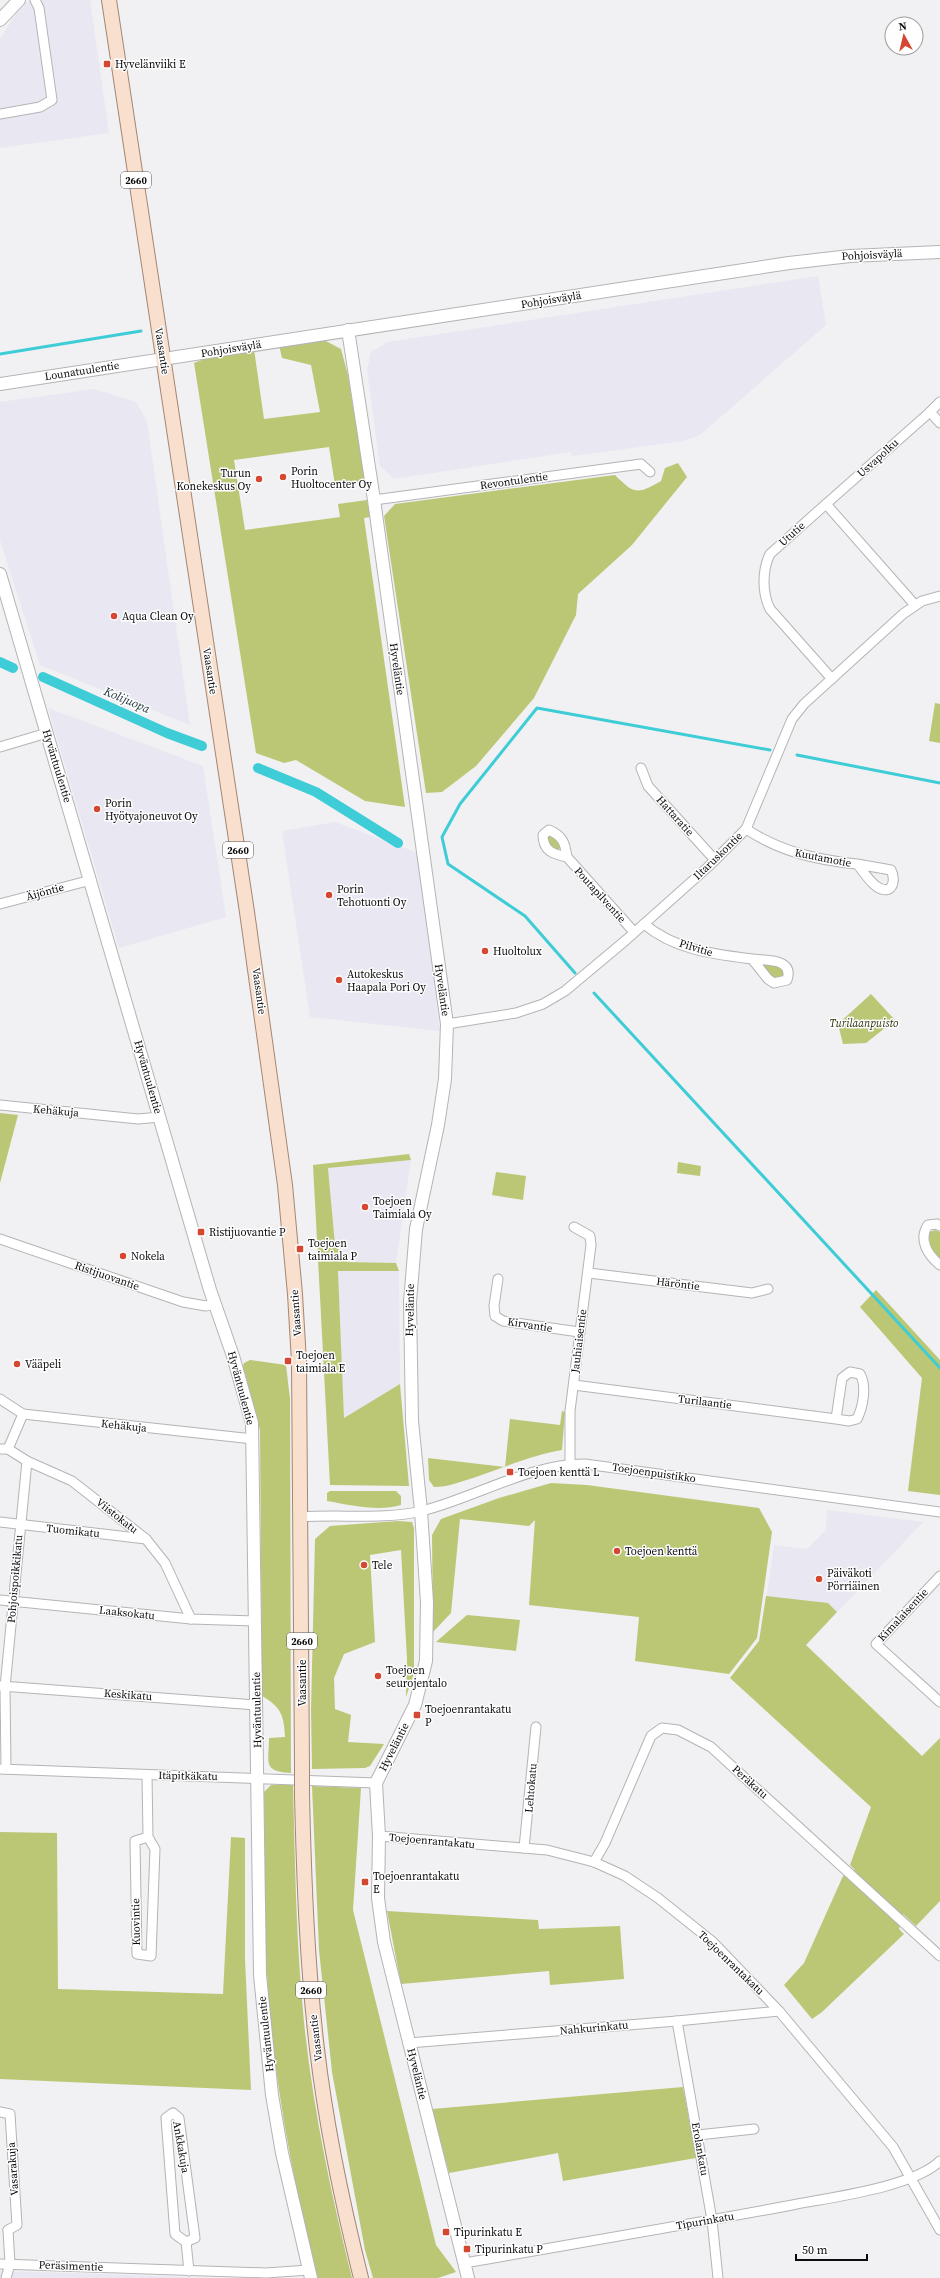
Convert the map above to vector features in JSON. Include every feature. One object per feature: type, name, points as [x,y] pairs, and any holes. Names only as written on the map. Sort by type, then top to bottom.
[{"type":"main road","name":"Vaasantie","points":[[109,0],[277,1120],[290,1241],[299,1362],[302,1795],[306,1919],[317,2050],[334,2154],[361,2278]]},
{"type":"street","points":[[0,20],[19,0]]},
{"type":"street","points":[[0,114],[40,108],[52,100],[39,8],[35,0]]},
{"type":"street","name":"Pohjoisväylä","points":[[163,359],[789,263],[850,256],[940,252]]},
{"type":"street","name":"Hyveläntie","points":[[348,330],[374,500],[447,1024],[445,1079],[438,1125],[416,1229],[411,1272],[411,1385],[416,1473],[422,1511],[427,1602],[426,1661],[415,1705],[376,1783],[379,1836],[380,1914],[384,1942],[468,2278]]},
{"type":"street","name":"Lounatuulentie","points":[[0,384],[163,359]]},
{"type":"street","name":"Usvapolku","points":[[826,504],[940,402]]},
{"type":"street","points":[[930,412],[940,423]]},
{"type":"street","name":"Revontulentie","points":[[374,500],[641,464],[650,472]]},
{"type":"street","points":[[826,504],[915,605],[940,596]]},
{"type":"street","name":"Ututie","points":[[826,504],[770,554],[766,561],[764,590],[765,599],[770,609],[832,678]]},
{"type":"street","name":"Hyväntuulentie","points":[[0,574],[160,1117],[244,1392],[252,1424],[257,1705],[258,1920],[264,2027],[272,2095],[282,2153],[310,2274]]},
{"type":"street","name":"Iltaruskontie","points":[[447,1024],[516,1013],[543,1004],[565,991],[644,924],[715,860],[746,829],[792,719],[804,704],[915,605]]},
{"type":"street","points":[[0,747],[47,733]]},
{"type":"street","name":"Hattaratie","points":[[641,768],[648,786],[715,860]]},
{"type":"street","name":"Kuutamotie","points":[[746,829],[797,854],[857,864]]},
{"type":"street","name":"Poutapilventie","points":[[567,857],[634,932]]},
{"type":"street","name":"Äijöntie","points":[[0,904],[91,880]]},
{"type":"street","name":"Pilvitie","points":[[644,924],[653,932],[685,947],[708,954],[752,959]]},
{"type":"street","name":"Kehäkuja","points":[[0,1105],[138,1119],[160,1117]]},
{"type":"street","points":[[940,1226],[937,1224],[928,1225],[923,1233],[923,1241],[928,1252],[940,1265]]},
{"type":"street","name":"Jauhiaisentie","points":[[570,1464],[569,1431],[579,1332],[589,1273],[590,1236],[574,1227]]},
{"type":"street","name":"Ristijuovantie","points":[[0,1239],[183,1302],[206,1306],[216,1304]]},
{"type":"street","name":"Häröntie","points":[[589,1273],[752,1293],[768,1289]]},
{"type":"street","name":"Kirvantie","points":[[498,1280],[494,1306],[495,1316],[503,1321],[579,1332]]},
{"type":"street","name":"Turilaantie","points":[[574,1385],[849,1421],[857,1419],[860,1412],[864,1382],[860,1374],[850,1372],[842,1378],[836,1419]]},
{"type":"street","name":"Kehäkuja","points":[[0,1399],[23,1414],[253,1439]]},
{"type":"street","points":[[4,1449],[23,1414]]},
{"type":"street","name":"Viistokatu","points":[[4,1449],[27,1462],[72,1481],[146,1539],[165,1563],[191,1619]]},
{"type":"street","name":"Pohjoispoikkikatu","points":[[3,1769],[3,1686],[27,1462]]},
{"type":"street","name":"Toejoenpuistikko","points":[[301,1517],[383,1515],[422,1511],[538,1471],[570,1464],[601,1466],[940,1512]]},
{"type":"street","name":"Tuomikatu","points":[[0,1522],[146,1539]]},
{"type":"street","name":"Kimalaisentie","points":[[940,1576],[876,1644],[940,1702]]},
{"type":"street","name":"Laaksokatu","points":[[0,1600],[191,1619],[255,1621]]},
{"type":"street","name":"Keskikatu","points":[[3,1686],[257,1705]]},
{"type":"street","name":"Lehtokatu","points":[[524,1848],[536,1727]]},
{"type":"street","name":"Peräkatu","points":[[594,1862],[605,1843],[651,1736],[662,1728],[678,1730],[711,1747],[940,1956]]},
{"type":"street","name":"Itäpitkäkatu","points":[[3,1769],[147,1775],[257,1777],[376,1783]]},
{"type":"street","name":"Kuovintie","points":[[147,1775],[148,1837],[156,1849],[151,1956],[137,1954],[134,1842],[148,1837]]},
{"type":"street","name":"Toejoenrantakatu","points":[[379,1836],[547,1850],[594,1862],[624,1876],[658,1898],[713,1942],[779,2011],[893,2147],[940,2230]]},
{"type":"street","name":"Nahkurinkatu","points":[[409,2043],[779,2011]]},
{"type":"street","name":"Erolankatu","points":[[677,2021],[712,2220],[718,2278]]},
{"type":"street","name":"Vasarakuja","points":[[0,2112],[10,2114],[17,2225],[8,2230]]},
{"type":"street","name":"Ankkakuja","points":[[173,2113],[179,2118],[195,2238],[186,2242],[175,2234],[166,2118],[173,2113]]},
{"type":"street","points":[[698,2135],[754,2129]]},
{"type":"street","name":"Tipurinkatu","points":[[465,2263],[712,2220],[864,2191],[910,2178],[940,2161]]},
{"type":"street","points":[[0,2224],[8,2230],[10,2264],[6,2278]]},
{"type":"street","points":[[186,2242],[189,2271]]},
{"type":"street","name":"Peräsimentie","points":[[0,2264],[310,2274]]},
{"type":"shaded area","points":[[30,0],[90,0],[109,133],[0,148],[0,39],[16,14]]},
{"type":"shaded area","points":[[818,276],[826,325],[700,435],[684,441],[572,456],[571,452],[394,479],[380,466],[367,370],[371,352],[388,342]]},
{"type":"shaded area","points":[[94,389],[136,402],[147,422],[190,725],[40,665],[0,540],[0,402]]},
{"type":"shaded area","points":[[48,708],[203,766],[226,917],[119,948]]},
{"type":"shaded area","points":[[335,822],[418,853],[440,1031],[310,1017],[282,831]]},
{"type":"shaded area","points":[[411,1160],[396,1263],[347,1262],[335,1245],[328,1167]]},
{"type":"shaded area","points":[[338,1270],[399,1271],[400,1384],[344,1418]]},
{"type":"shaded area","name":"Päiväkoti Pörriäinen","points":[[827,1510],[923,1522],[806,1645],[765,1609],[774,1545],[807,1549],[826,1530]]},
{"type":"shaded area","points":[[0,2271],[129,2275],[208,2278],[0,2278]]},
{"type":"green space","points":[[322,339],[341,349],[348,375],[365,481],[335,485],[329,447],[234,460],[245,530],[340,517],[338,504],[367,500],[370,517],[364,518],[405,807],[365,801],[296,760],[284,763],[256,753],[194,363],[212,356],[254,349],[264,419],[320,412],[311,365],[282,358],[279,345]]},
{"type":"green space","points":[[678,463],[687,477],[632,545],[578,594],[576,615],[534,698],[476,766],[442,792],[426,793],[384,516],[395,504],[615,475],[632,489],[641,490],[661,481],[665,468]]},
{"type":"green space","points":[[935,703],[940,704],[940,743],[929,741]]},
{"type":"green space","points":[[554,835],[561,844],[559,850],[553,849],[547,841],[548,836]]},
{"type":"green space","points":[[764,964],[782,967],[784,976],[777,980],[772,979],[762,966]]},
{"type":"green space","name":"Turilaanpuisto","points":[[871,994],[895,1020],[866,1043],[843,1044],[838,1024]]},
{"type":"green space","points":[[0,1113],[18,1115],[0,1183]]},
{"type":"green space","points":[[409,1154],[411,1160],[328,1168],[335,1245],[347,1262],[396,1263],[399,1271],[338,1271],[344,1418],[400,1384],[409,1486],[330,1485],[313,1165]]},
{"type":"green space","points":[[678,1162],[701,1166],[700,1176],[677,1173]]},
{"type":"green space","points":[[496,1172],[526,1176],[523,1200],[492,1195]]},
{"type":"green space","points":[[935,1230],[940,1232],[940,1259],[933,1250],[929,1240],[930,1232]]},
{"type":"green space","points":[[876,1290],[940,1360],[940,1495],[908,1491],[922,1378],[860,1307]]},
{"type":"green space","points":[[250,1360],[286,1365],[290,1399],[291,1773],[282,1772],[271,1768],[268,1760],[269,1738],[285,1737],[285,1729],[280,1712],[273,1704],[262,1696],[260,1430],[243,1366],[244,1363]]},
{"type":"green space","points":[[562,1411],[565,1412],[562,1450],[529,1458],[505,1467],[510,1419],[560,1425]]},
{"type":"green space","points":[[428,1458],[504,1467],[454,1484],[434,1487],[429,1480]]},
{"type":"green space","points":[[551,1483],[587,1485],[759,1508],[772,1532],[757,1638],[729,1674],[635,1661],[639,1617],[529,1605],[535,1520],[529,1526],[460,1519],[451,1613],[433,1632],[432,1535],[441,1519],[499,1498]]},
{"type":"green space","points":[[330,1491],[396,1491],[401,1496],[401,1505],[374,1508],[327,1501],[327,1493]]},
{"type":"green space","points":[[398,1521],[412,1522],[414,1528],[414,1673],[406,1697],[407,1659],[401,1550],[370,1555],[375,1642],[344,1654],[334,1678],[335,1709],[351,1715],[348,1742],[384,1744],[370,1766],[365,1768],[312,1769],[311,1710],[315,1539],[330,1526]]},
{"type":"green space","points":[[766,1596],[828,1603],[837,1612],[806,1645],[922,1756],[940,1738],[940,1901],[916,1926],[903,1914],[899,1929],[904,1934],[822,2012],[812,2019],[784,1985],[804,1963],[843,1876],[855,1870],[850,1865],[871,1807],[730,1678],[759,1641]]},
{"type":"green space","points":[[467,1615],[520,1620],[516,1651],[436,1642]]},
{"type":"green space","points":[[293,1784],[295,1873],[304,2022],[312,2087],[324,2151],[352,2278],[318,2278],[293,2171],[275,2062],[265,1940],[264,1792],[271,1785]]},
{"type":"green space","points":[[312,1786],[361,1788],[353,1910],[436,2245],[456,2272],[438,2278],[373,2278],[365,2250],[332,2072],[319,1950]]},
{"type":"green space","points":[[0,1832],[57,1833],[58,1989],[223,1994],[231,1837],[245,1838],[245,1959],[251,2090],[0,2079]]},
{"type":"green space","points":[[387,1911],[538,1920],[539,1929],[620,1926],[624,1979],[550,1985],[549,1971],[401,1984]]},
{"type":"green space","points":[[683,2087],[696,2158],[563,2181],[558,2153],[449,2173],[432,2109]]},
{"type":"waterway","points":[[0,354],[141,331]]},
{"type":"waterway","points":[[0,662],[13,668]]},
{"type":"waterway","name":"Kolijuopa","points":[[43,677],[167,733],[202,746]]},
{"type":"waterway","points":[[575,973],[525,916],[448,864],[442,837],[460,804],[537,708],[770,750]]},
{"type":"waterway","points":[[797,755],[940,783]]},
{"type":"waterway","name":"Kolijuopa","points":[[258,768],[316,792],[398,843]]},
{"type":"waterway","points":[[594,993],[940,1368]]},
{"type":"place","name":"Hyvelänviiki E","points":[[107,64]]},
{"type":"place","name":"Porin Huoltocenter Oy","points":[[283,477]]},
{"type":"place","name":"Turun Konekeskus Oy","points":[[259,479]]},
{"type":"place","name":"Aqua Clean Oy","points":[[114,616]]},
{"type":"place","name":"Porin Hyötyajoneuvot Oy","points":[[97,809]]},
{"type":"place","name":"Porin Tehotuonti Oy","points":[[329,895]]},
{"type":"place","name":"Huoltolux","points":[[485,951]]},
{"type":"place","name":"Autokeskus Haapala Pori Oy","points":[[339,980]]},
{"type":"place","name":"Toejoen Taimiala Oy","points":[[365,1207]]},
{"type":"place","name":"Ristijuovantie P","points":[[201,1232]]},
{"type":"place","name":"Toejoen taimiala P","points":[[300,1249]]},
{"type":"place","name":"Nokela","points":[[123,1256]]},
{"type":"place","name":"Toejoen taimiala E","points":[[288,1361]]},
{"type":"place","name":"Vääpeli","points":[[17,1364]]},
{"type":"place","name":"Toejoen kenttä L","points":[[510,1472]]},
{"type":"place","name":"Toejoen kenttä","points":[[617,1551]]},
{"type":"place","name":"Tele","points":[[364,1565]]},
{"type":"place","name":"Päiväkoti Pörriäinen","points":[[819,1579]]},
{"type":"place","name":"Toejoen seurojentalo","points":[[378,1676]]},
{"type":"place","name":"Toejoenrantakatu P","points":[[417,1715]]},
{"type":"place","name":"Toejoenrantakatu E","points":[[365,1882]]},
{"type":"place","name":"Tipurinkatu E","points":[[446,2232]]},
{"type":"place","name":"Tipurinkatu P","points":[[467,2249]]}]
